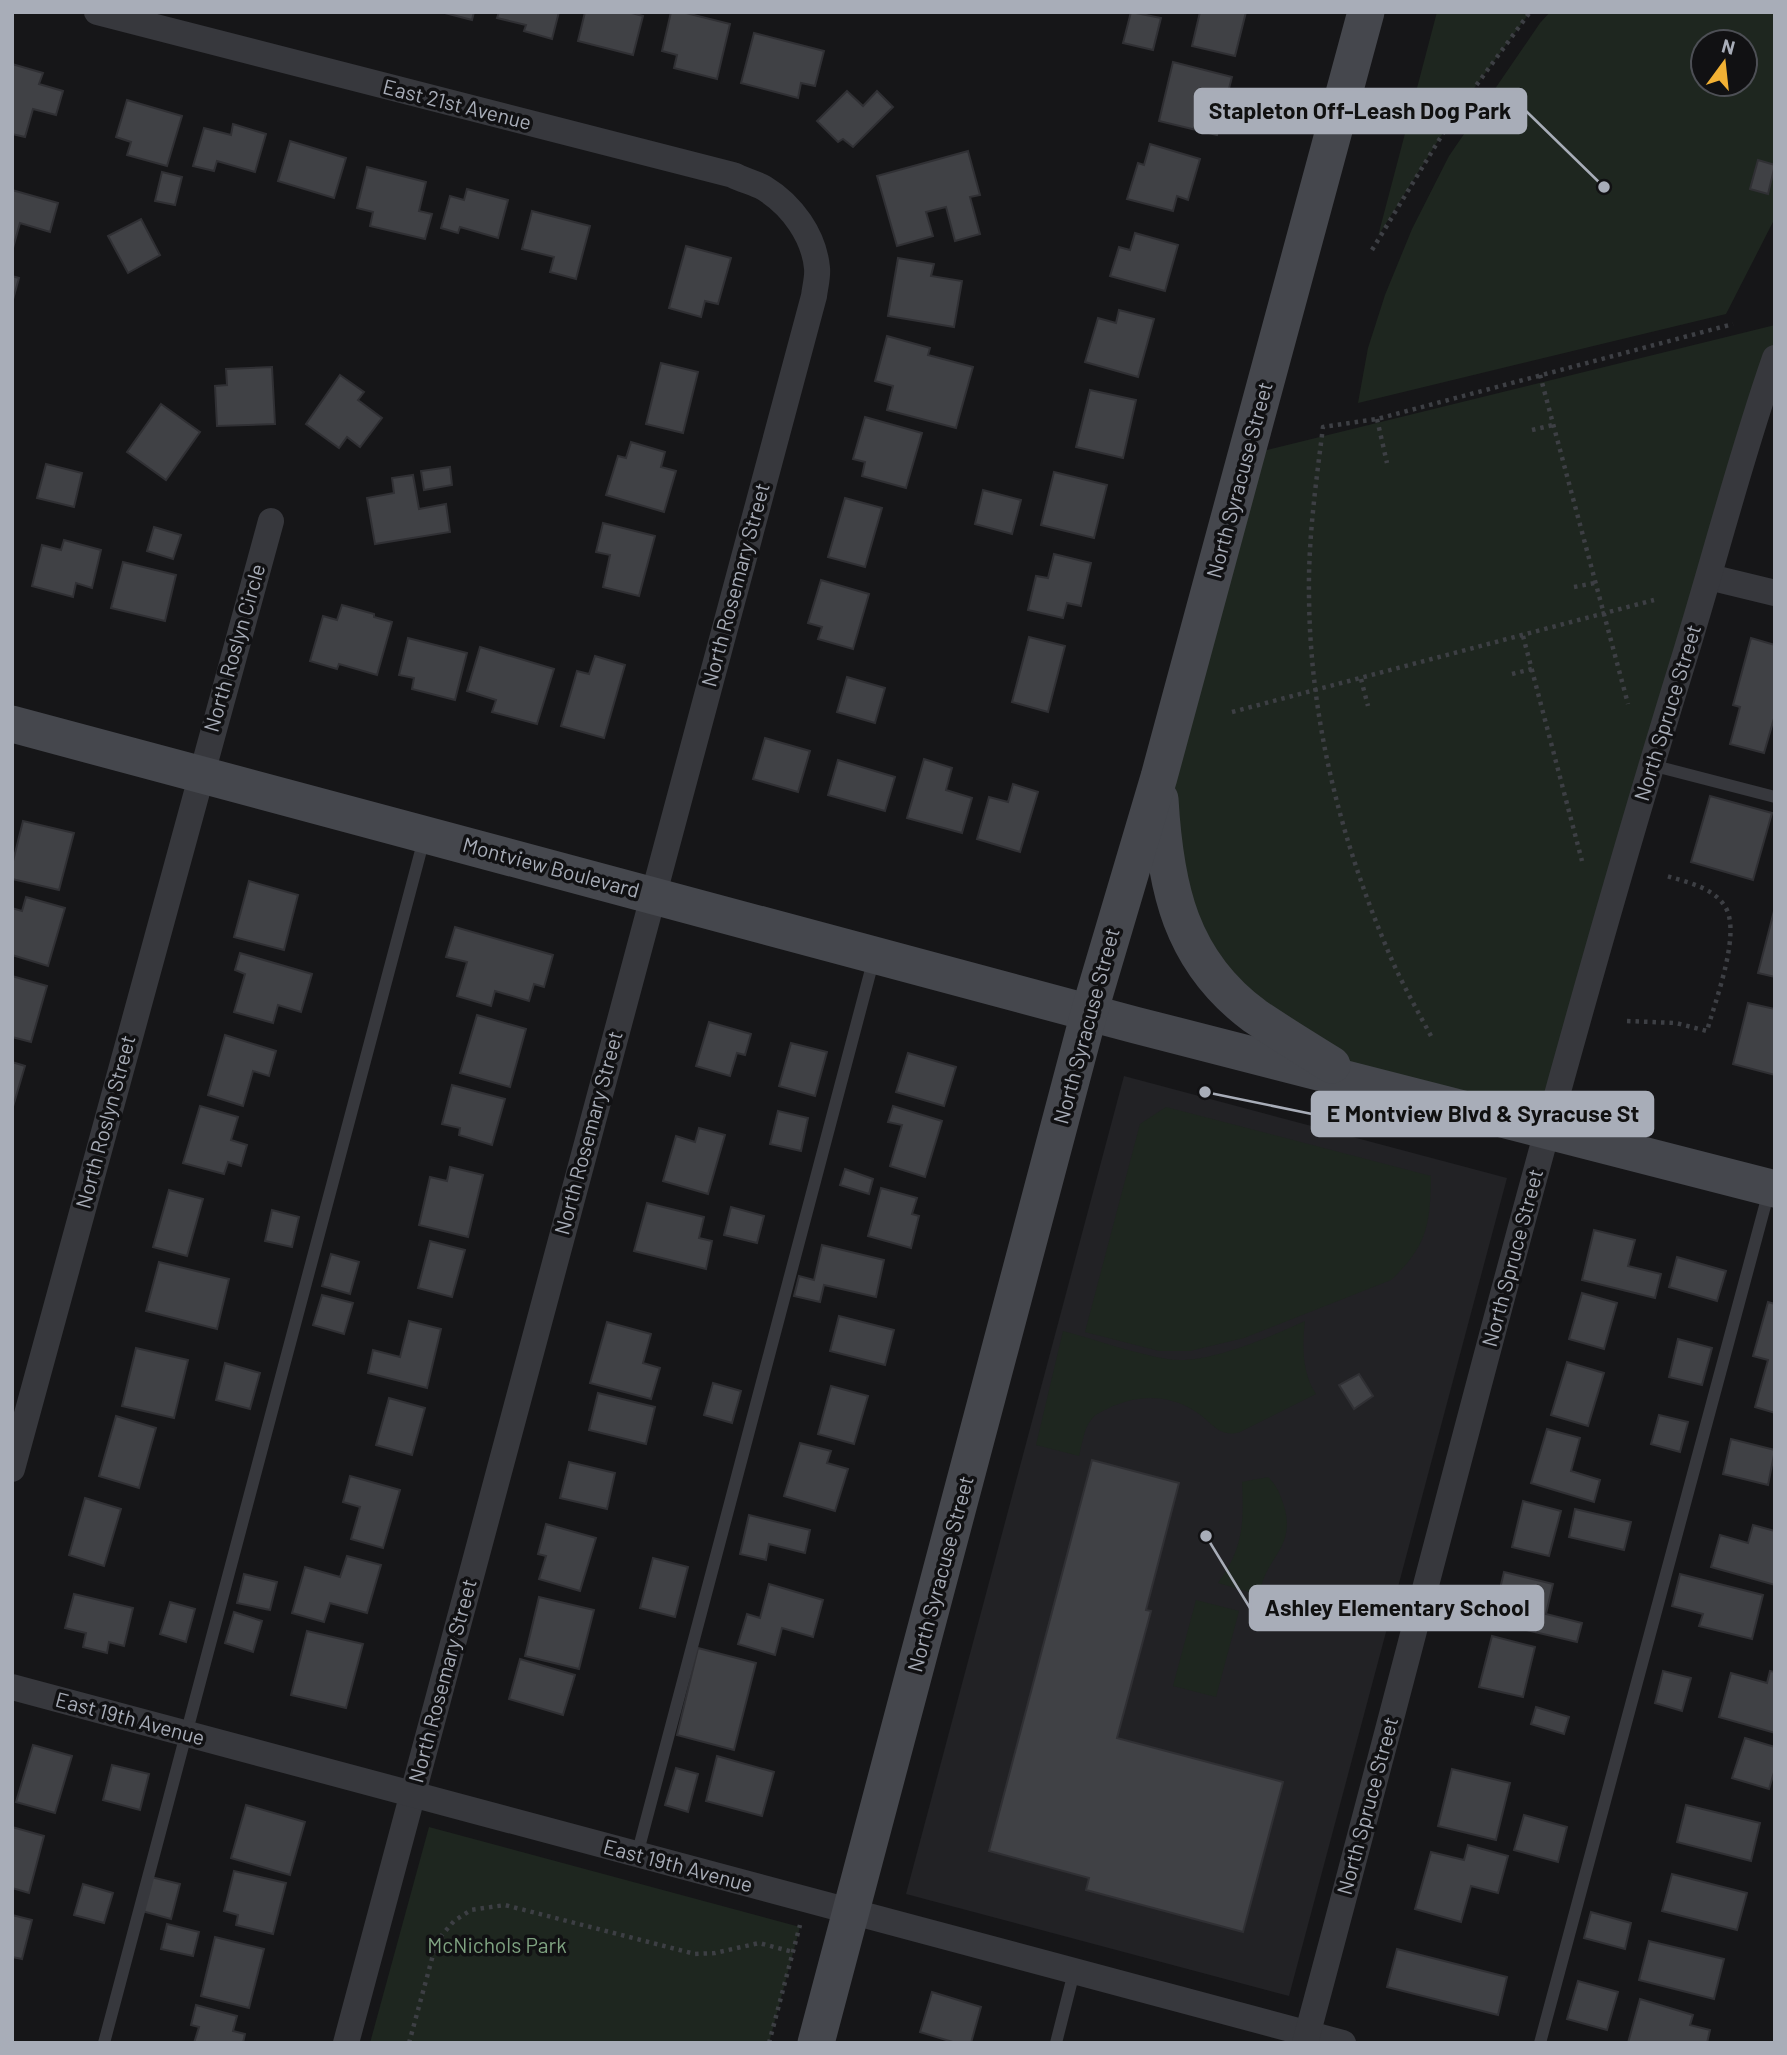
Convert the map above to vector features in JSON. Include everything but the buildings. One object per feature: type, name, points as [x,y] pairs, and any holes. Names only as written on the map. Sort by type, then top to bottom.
[{"type":"main road","name":"North Syracuse Street","points":[[816,2043],[1089,1013],[1159,777],[1366,12]]},
{"type":"main road","name":"Montview Boulevard","points":[[12,724],[1089,1013],[1772,1188]]},
{"type":"main road","points":[[1159,777],[1163,840],[1170,881],[1178,914],[1192,948],[1215,978],[1254,1014],[1359,1083]]},
{"type":"street","name":"East 21st Avenue","points":[[97,12],[733,175],[764,188],[785,205],[802,225]]},
{"type":"street","name":"North Rosemary Street","points":[[346,2043],[814,296],[818,271],[814,248],[802,225]]},
{"type":"street","name":"North Spruce Street","points":[[1306,2038],[1547,1132],[1651,765],[1709,577],[1750,429],[1775,358]]},
{"type":"street","name":"North Roslyn Circle","points":[[200,775],[271,521]]},
{"type":"street","points":[[1709,577],[1775,593]]},
{"type":"street","name":"North Roslyn Street","points":[[12,1469],[200,775]]},
{"type":"street","name":"East 19th Avenue","points":[[12,1687],[1074,1972],[1306,2038],[1343,2043]]},
{"type":"lane","points":[[1651,765],[1775,797]]},
{"type":"lane","points":[[104,2043],[426,835]]},
{"type":"lane","points":[[637,1855],[875,955]]},
{"type":"lane","points":[[1539,2043],[1772,1188]]},
{"type":"lane","points":[[1056,2043],[1074,1972]]},
{"type":"path","points":[[1372,250],[1453,117],[1530,12]]},
{"type":"path","points":[[1431,1036],[1389,953],[1357,874],[1330,776],[1314,691],[1309,596],[1311,517],[1323,427],[1377,419],[1734,324]]},
{"type":"path","points":[[1540,375],[1628,704]]},
{"type":"path","points":[[1377,419],[1387,463]]},
{"type":"path","points":[[1532,430],[1553,425]]},
{"type":"path","points":[[1574,587],[1595,583]]},
{"type":"path","points":[[1232,712],[1654,600]]},
{"type":"path","points":[[1523,636],[1582,861]]},
{"type":"path","points":[[1512,674],[1532,669]]},
{"type":"path","points":[[1361,679],[1368,706]]},
{"type":"path","points":[[1627,1021],[1676,1023],[1707,1031],[1732,937],[1731,919],[1724,904],[1708,891],[1667,876]]},
{"type":"path","points":[[769,2043],[807,1900]]},
{"type":"path","points":[[409,2043],[433,1955],[442,1935],[454,1921],[471,1910],[505,1905],[695,1954],[715,1953],[759,1943],[793,1952]]},
{"type":"shaded area","points":[[1124,1076],[1507,1178],[1289,1996],[906,1894]]},
{"type":"green space","points":[[1437,12],[1530,12],[1453,117],[1378,236]]},
{"type":"green space","points":[[1550,12],[1775,12],[1775,218],[1726,314],[1358,403],[1368,348],[1385,295],[1412,229],[1449,156]]},
{"type":"green space","points":[[1775,325],[1775,363],[1547,1132],[1359,1083],[1224,987],[1162,840],[1247,455]]},
{"type":"green space","points":[[1166,1107],[1431,1176],[1428,1221],[1420,1244],[1391,1280],[1244,1338],[1190,1351],[1159,1351],[1085,1332],[1140,1124]]},
{"type":"green space","points":[[1305,1321],[1304,1359],[1311,1386],[1316,1394],[1240,1432],[1220,1431],[1183,1405],[1151,1398],[1120,1404],[1095,1416],[1087,1427],[1079,1456],[1036,1445],[1063,1331],[1141,1353],[1182,1360],[1237,1349]]},
{"type":"green space","points":[[1268,1477],[1278,1490],[1287,1521],[1283,1543],[1262,1582],[1260,1595],[1218,1583],[1233,1559],[1240,1536],[1242,1482]]},
{"type":"green space","points":[[1196,1600],[1239,1611],[1216,1697],[1173,1686]]},
{"type":"green space","name":"McNichols Park","points":[[429,1827],[800,1927],[769,2043],[370,2043]]},
{"type":"place","name":"Stapleton Off-Leash Dog Park","points":[[1604,187]]},
{"type":"place","name":"E Montview Blvd & Syracuse St","points":[[1205,1092]]},
{"type":"place","name":"Ashley Elementary School","points":[[1206,1536]]}]
